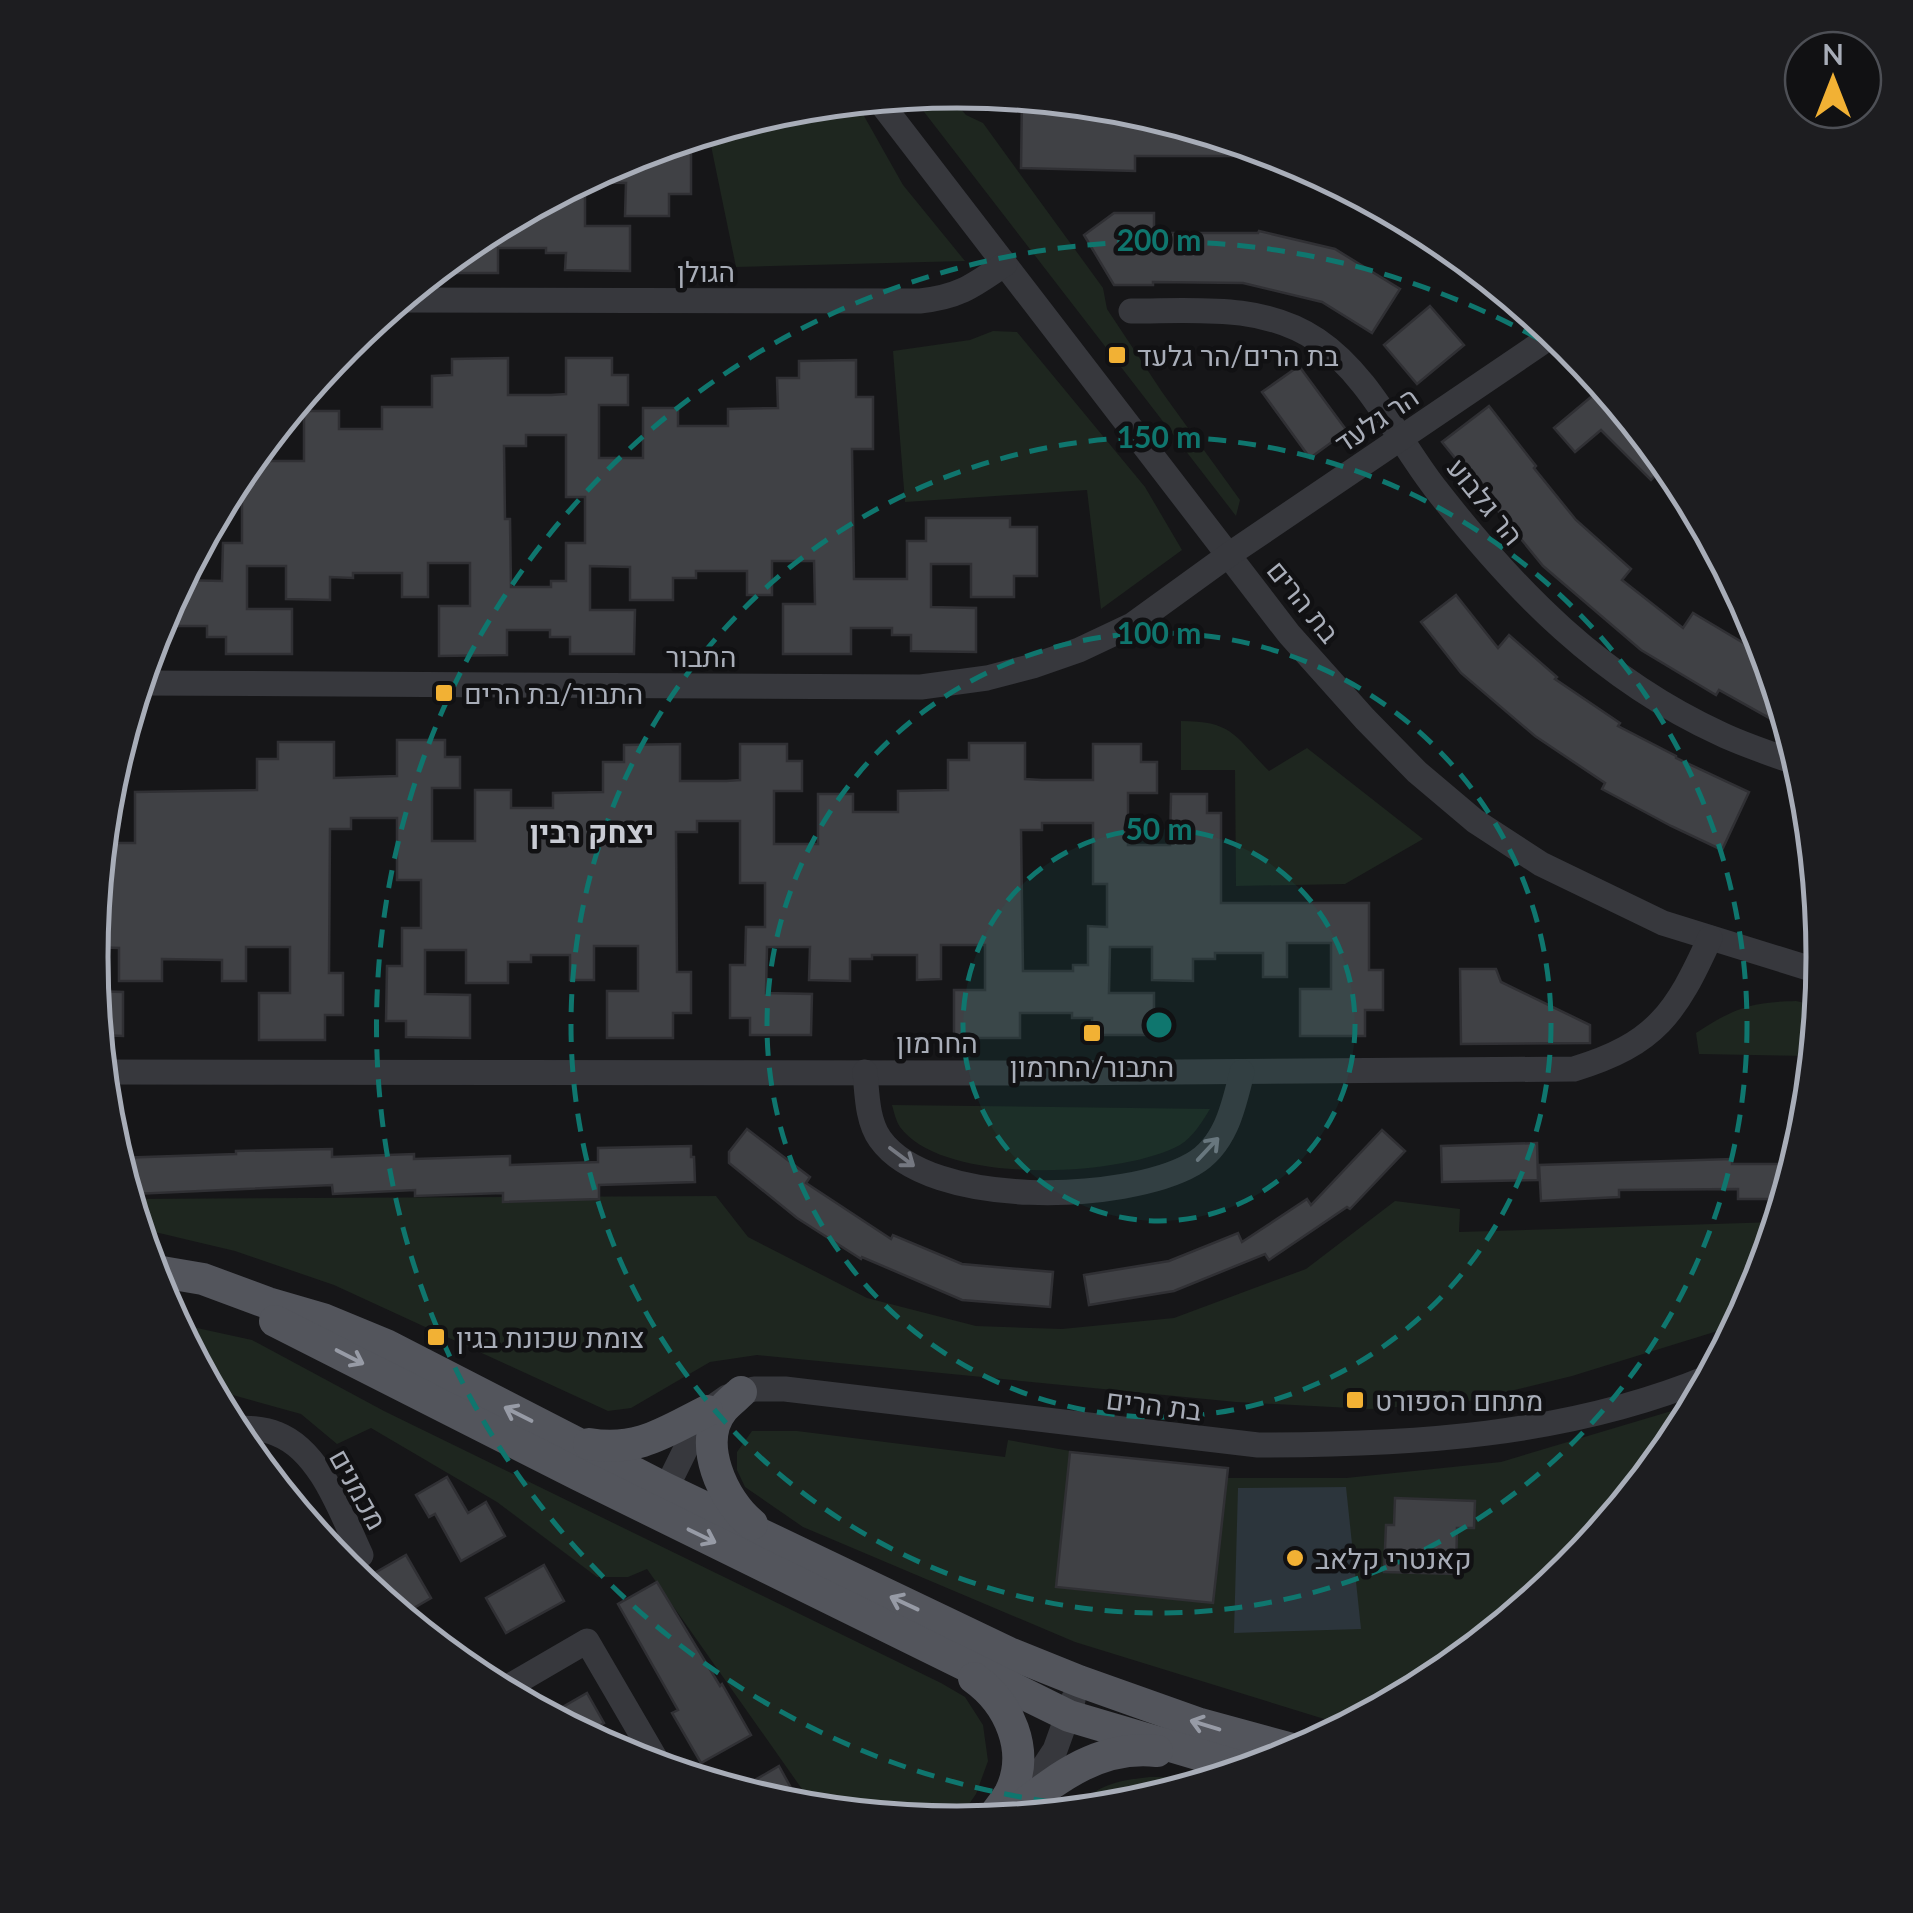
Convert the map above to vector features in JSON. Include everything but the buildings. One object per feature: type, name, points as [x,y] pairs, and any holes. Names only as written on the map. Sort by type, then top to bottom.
[{"type":"main road","points":[[169,1273],[202,1278],[268,1303],[323,1318],[386,1345],[571,1441],[660,1501],[771,1540],[1009,1653],[1200,1724],[1273,1744]]},
{"type":"main road","points":[[202,1278],[260,1314],[660,1501],[947,1658],[1069,1716],[1223,1762]]},
{"type":"main road","points":[[742,1392],[722,1410],[714,1429],[714,1458],[718,1477],[741,1516],[771,1540]]},
{"type":"main road","points":[[571,1441],[606,1447],[630,1446],[707,1411]]},
{"type":"main road","points":[[947,1658],[986,1686],[1013,1727],[1017,1770],[1002,1804]]},
{"type":"main road","points":[[1027,1802],[1070,1770],[1120,1751],[1152,1750],[1219,1763]]},
{"type":"street","name":"בת הרים","points":[[887,111],[1289,634],[1417,772],[1474,821],[1540,864],[1663,922],[1806,967]]},
{"type":"street","name":"הגולן","points":[[419,300],[920,301],[948,298],[974,286],[1004,264]]},
{"type":"street","name":"הר גלבוע","points":[[1131,310],[1252,314],[1315,338],[1343,360],[1425,475],[1491,558],[1566,634],[1662,703],[1721,734],[1782,757]]},
{"type":"street","name":"הר גלעד","points":[[1230,554],[1542,342]]},
{"type":"street","name":"התבור","points":[[153,684],[921,688],[987,678],[1078,650],[1132,625],[1230,554]]},
{"type":"street","name":"החרמון","points":[[116,1072],[1574,1070],[1637,1044],[1666,1016],[1688,985],[1710,938]]},
{"type":"street","points":[[864,1072],[869,1110],[879,1138],[901,1158],[932,1177],[980,1188],[1038,1193],[1094,1190],[1148,1181],[1195,1163],[1217,1142],[1231,1118],[1242,1072]]},
{"type":"street","name":"בת הרים","points":[[707,1411],[742,1392],[786,1389],[1186,1438],[1258,1445],[1336,1445],[1438,1439],[1526,1428],[1608,1411],[1690,1384]]},
{"type":"street","points":[[660,1501],[707,1411]]},
{"type":"street","name":"מכמנים","points":[[252,1430],[278,1434],[300,1447],[326,1481],[361,1554]]},
{"type":"street","points":[[515,1681],[587,1642],[649,1747]]},
{"type":"street","points":[[1017,1803],[1055,1750],[1078,1681]]},
{"type":"shaded area","points":[[960,108],[983,123],[1103,288],[1107,309],[1240,500],[1236,516],[922,109]]},
{"type":"shaded area","points":[[862,113],[903,185],[965,261],[736,267],[711,144],[791,124]]},
{"type":"shaded area","points":[[993,331],[1017,332],[1145,487],[1182,550],[1101,609],[1087,490],[905,502],[893,351],[970,340]]},
{"type":"shaded area","points":[[1181,721],[1212,724],[1232,733],[1269,771],[1307,748],[1423,839],[1345,884],[1236,886],[1235,770],[1181,770]]},
{"type":"shaded area","points":[[1804,1003],[1799,1056],[1699,1054],[1696,1033],[1743,1008]]},
{"type":"shaded area","points":[[892,1105],[1210,1109],[1185,1142],[1153,1156],[1077,1169],[1034,1170],[954,1159],[922,1146],[900,1127]]},
{"type":"shaded area","points":[[716,1196],[748,1237],[867,1298],[976,1326],[1062,1329],[1174,1318],[1306,1269],[1395,1201],[1460,1209],[1459,1232],[1762,1222],[1719,1331],[1572,1376],[1465,1402],[1370,1409],[1236,1402],[757,1355],[710,1362],[631,1408],[608,1411],[334,1285],[235,1251],[154,1232],[143,1199]]},
{"type":"shaded area","points":[[193,1327],[252,1340],[384,1411],[941,1683],[965,1697],[983,1725],[988,1761],[976,1794],[968,1806],[956,1806],[901,1804],[803,1791],[647,1569],[628,1577],[597,1577],[497,1502],[371,1428],[337,1444],[301,1414],[229,1394]]},
{"type":"shaded area","points":[[1673,1411],[1595,1516],[1516,1595],[1428,1662],[1328,1720],[1075,1642],[803,1527],[745,1487],[737,1470],[737,1452],[752,1431],[797,1431],[1005,1457],[1008,1440],[1225,1478],[1346,1478],[1501,1462]]},
{"type":"shaded area","name":"קאנטרי קלאב","points":[[1346,1487],[1361,1629],[1234,1633],[1238,1488]]},
{"type":"shaded area","points":[[1150,1777],[1176,1777],[1092,1794],[1125,1780]]},
{"type":"place","name":"בת הרים/הר גלעד","points":[[1117,355]]},
{"type":"place","name":"התבור/בת הרים","points":[[444,693]]},
{"type":"place","name":"התבור/החרמון","points":[[1092,1033]]},
{"type":"place","name":"צומת שכונת בגין","points":[[436,1337]]},
{"type":"place","name":"מתחם הספורט","points":[[1355,1400]]},
{"type":"place","name":"קאנטרי קלאב","points":[[1295,1558]]},
{"type":"district","name":"יצחק רבין","points":[[592,831]]}]
